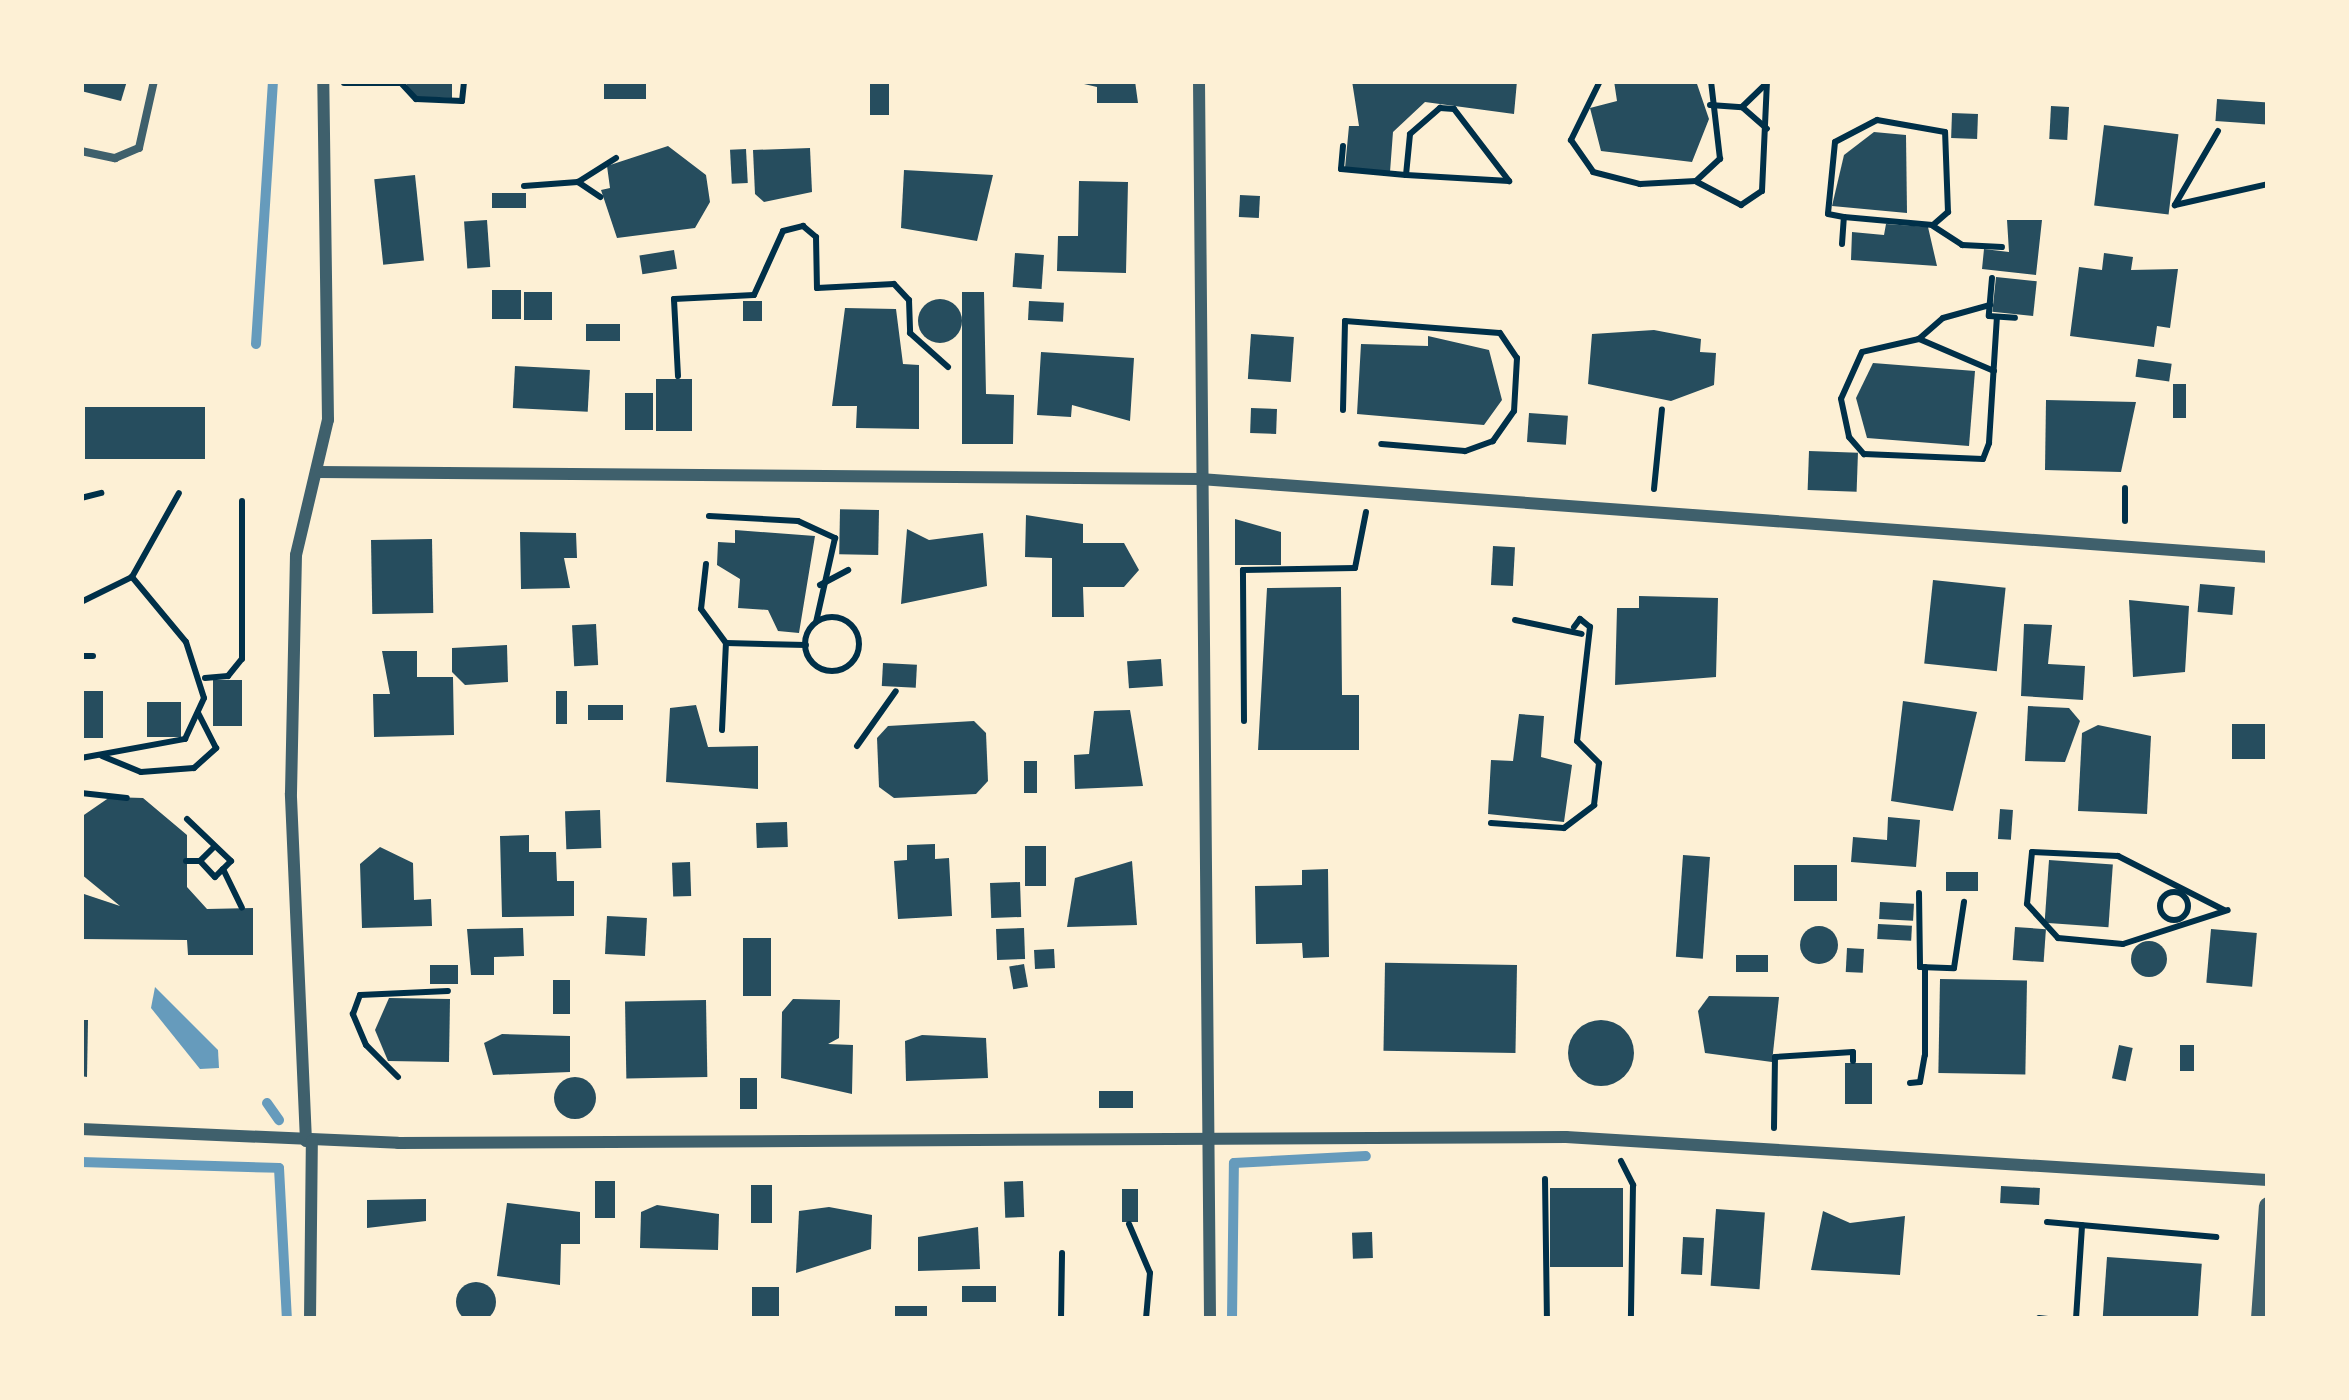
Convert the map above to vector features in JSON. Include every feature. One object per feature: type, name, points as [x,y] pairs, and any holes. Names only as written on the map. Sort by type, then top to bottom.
[{"type":"street","points":[[310,1319],[294,613],[301,513],[318,472],[328,420],[323,81]]},
{"type":"street","points":[[1199,81],[1210,1319]]},
{"type":"street","points":[[318,472],[1200,479],[2268,557]]},
{"type":"street","points":[[81,1130],[309,1141],[1751,1142],[2268,1180]]},
{"type":"street","points":[[2260,1319],[2268,1206]]},
{"type":"lane","points":[[81,151],[116,158],[139,148],[154,81]]},
{"type":"path","points":[[344,83],[401,83],[416,99],[462,101],[464,81]]},
{"type":"path","points":[[1600,81],[1572,122],[1578,158],[1624,183],[1696,181],[1731,203],[1755,198],[1770,172],[1767,82]]},
{"type":"path","points":[[1696,181],[1725,144],[1710,105],[1711,81]]},
{"type":"path","points":[[1742,107],[1767,82]]},
{"type":"path","points":[[1710,105],[1742,107],[1767,129]]},
{"type":"path","points":[[1343,146],[1341,169],[1406,175],[1509,181],[1454,109],[1440,108],[1410,134],[1406,175]]},
{"type":"path","points":[[1933,225],[1955,194],[1945,132],[1891,119],[1835,142],[1828,214],[1933,225],[1962,245],[2002,248]]},
{"type":"path","points":[[2218,130],[2175,206],[2268,184]]},
{"type":"path","points":[[524,187],[578,182],[616,158]]},
{"type":"path","points":[[578,182],[600,197]]},
{"type":"path","points":[[1842,244],[1844,218]]},
{"type":"path","points":[[677,376],[674,299],[754,296],[782,230],[803,226],[816,237],[817,288],[894,284],[909,300],[910,333],[948,368]]},
{"type":"path","points":[[1990,305],[1943,318],[1919,339],[1851,363],[1843,418],[1864,454],[1983,459],[1997,316],[1990,305],[1992,278]]},
{"type":"path","points":[[1997,316],[2015,318]]},
{"type":"path","points":[[1343,410],[1345,321],[1488,327],[1517,358],[1514,411],[1484,446],[1381,444]]},
{"type":"path","points":[[1919,339],[1994,371]]},
{"type":"path","points":[[1654,477],[1662,409]]},
{"type":"path","points":[[1441,465],[1442,448]]},
{"type":"path","points":[[2125,519],[2126,488]]},
{"type":"path","points":[[81,498],[101,493]]},
{"type":"path","points":[[81,602],[131,577],[179,493]]},
{"type":"path","points":[[205,678],[228,676],[242,659],[242,501]]},
{"type":"path","points":[[709,516],[798,520],[836,538],[819,585],[816,622],[806,646]]},
{"type":"path","points":[[1244,721],[1243,571],[1344,572],[1362,536]]},
{"type":"path","points":[[706,565],[701,609],[726,644],[722,730]]},
{"type":"path","points":[[819,585],[848,570]]},
{"type":"path","points":[[81,758],[102,756],[125,742],[185,739],[198,713],[205,678],[131,577]]},
{"type":"path","points":[[1515,620],[1574,627],[1582,634]]},
{"type":"path","points":[[1491,823],[1564,828],[1594,805],[1599,763],[1577,741],[1582,634],[1587,620],[1574,627]]},
{"type":"path","points":[[726,644],[806,646],[832,671],[858,653],[848,622],[816,622]]},
{"type":"path","points":[[81,656],[93,656]]},
{"type":"path","points":[[856,746],[896,691]]},
{"type":"path","points":[[102,756],[141,772],[194,768],[216,748],[198,713]]},
{"type":"path","points":[[81,794],[127,798]]},
{"type":"path","points":[[188,819],[231,861],[215,877],[200,861]]},
{"type":"path","points":[[186,861],[200,861],[214,848]]},
{"type":"path","points":[[2032,852],[2118,856],[2180,890],[2226,910],[2177,922],[2122,944],[2057,938],[2026,904],[2032,852]]},
{"type":"path","points":[[223,869],[242,908]]},
{"type":"path","points":[[2177,922],[2188,905],[2180,890]]},
{"type":"path","points":[[2177,922],[2159,906],[2180,890]]},
{"type":"path","points":[[1910,1082],[1920,1082],[1925,1055],[1919,893]]},
{"type":"path","points":[[1924,968],[1954,968],[1964,902]]},
{"type":"path","points":[[398,1077],[366,1046],[353,1015],[360,995],[448,991]]},
{"type":"path","points":[[1774,1103],[1782,1052],[1853,1052],[1853,1061]]},
{"type":"path","points":[[1621,1166],[1633,1185],[1631,1319]]},
{"type":"path","points":[[1545,1179],[1547,1319]]},
{"type":"path","points":[[2047,1222],[2216,1237]]},
{"type":"path","points":[[1129,1224],[1150,1273],[1146,1319]]},
{"type":"path","points":[[2076,1319],[2082,1225]]},
{"type":"path","points":[[1061,1319],[1062,1253]]},
{"type":"path","points":[[2039,1318],[2048,1319]]},
{"type":"water","points":[[155,987],[218,1050],[219,1068],[200,1069],[151,1008]]},
{"type":"building","points":[[81,81],[127,81],[121,101],[81,91]]},
{"type":"building","points":[[405,81],[452,81],[452,98],[412,97]]},
{"type":"building","points":[[604,81],[646,81],[646,99],[604,99]]},
{"type":"building","points":[[870,81],[889,81],[889,115],[870,115]]},
{"type":"building","points":[[1071,81],[1135,81],[1138,103],[1097,103],[1097,87]]},
{"type":"building","points":[[1352,81],[1517,81],[1514,114],[1425,102],[1393,132],[1390,172],[1345,168],[1349,126],[1359,126]]},
{"type":"building","points":[[1614,81],[1696,81],[1709,119],[1692,162],[1601,151],[1590,108],[1617,101]]},
{"type":"building","points":[[2217,99],[2268,103],[2266,125],[2215,121]]},
{"type":"building","points":[[2051,106],[2069,107],[2067,140],[2049,139]]},
{"type":"building","points":[[1952,113],[1978,114],[1977,139],[1951,138]]},
{"type":"building","points":[[2104,125],[2178,134],[2169,215],[2094,205]]},
{"type":"building","points":[[1874,132],[1906,135],[1907,213],[1832,206],[1844,155]]},
{"type":"building","points":[[668,146],[706,175],[710,202],[695,228],[617,238],[601,190],[610,188],[607,166]]},
{"type":"building","points":[[810,148],[812,192],[764,202],[755,194],[753,150]]},
{"type":"building","points":[[746,149],[748,183],[732,184],[730,150]]},
{"type":"building","points":[[904,170],[993,175],[977,241],[901,228]]},
{"type":"building","points":[[415,175],[424,261],[383,265],[374,179]]},
{"type":"building","points":[[1079,181],[1128,182],[1126,273],[1057,271],[1058,236],[1078,236]]},
{"type":"building","points":[[492,193],[526,193],[526,208],[492,208]]},
{"type":"building","points":[[1240,195],[1260,196],[1259,218],[1239,217]]},
{"type":"building","points":[[487,220],[490,267],[467,268],[464,222]]},
{"type":"building","points":[[2007,220],[2042,220],[2036,275],[1982,269],[1984,249],[2009,252]]},
{"type":"building","points":[[1886,224],[1928,227],[1937,266],[1851,260],[1852,232],[1884,235]]},
{"type":"building","points":[[674,250],[677,269],[642,274],[639,255]]},
{"type":"building","points":[[1015,253],[1044,255],[1042,289],[1013,287]]},
{"type":"building","points":[[2104,253],[2133,257],[2131,270],[2178,269],[2170,328],[2157,326],[2154,347],[2070,336],[2079,267],[2102,270]]},
{"type":"building","points":[[1996,277],[2037,281],[2033,316],[1992,312]]},
{"type":"building","points":[[492,290],[521,290],[521,319],[492,319]]},
{"type":"building","points":[[524,292],[552,292],[552,320],[524,320]]},
{"type":"building","points":[[962,292],[984,292],[986,394],[1014,395],[1013,444],[962,444]]},
{"type":"building","points":[[940,299],[956,305],[962,321],[956,337],[940,343],[924,337],[918,321],[924,305]]},
{"type":"building","points":[[743,301],[762,301],[762,321],[743,321]]},
{"type":"building","points":[[1029,301],[1064,303],[1063,322],[1028,320]]},
{"type":"building","points":[[845,308],[896,309],[903,364],[919,365],[919,429],[856,428],[857,406],[832,406]]},
{"type":"building","points":[[586,324],[620,324],[620,341],[586,341]]},
{"type":"building","points":[[1654,330],[1701,339],[1700,352],[1716,353],[1714,385],[1671,401],[1588,384],[1592,334]]},
{"type":"building","points":[[1251,334],[1294,337],[1291,382],[1248,379]]},
{"type":"building","points":[[1428,336],[1489,350],[1502,400],[1484,425],[1357,414],[1361,344],[1428,346]]},
{"type":"building","points":[[1041,352],[1134,358],[1130,421],[1072,405],[1071,417],[1037,415]]},
{"type":"building","points":[[2138,359],[2172,364],[2169,382],[2135,377]]},
{"type":"building","points":[[1873,363],[1975,371],[1969,446],[1867,438],[1856,398]]},
{"type":"building","points":[[515,366],[590,370],[588,412],[513,408]]},
{"type":"building","points":[[656,379],[692,379],[692,431],[656,431]]},
{"type":"building","points":[[2173,384],[2186,384],[2186,418],[2173,418]]},
{"type":"building","points":[[625,393],[653,393],[653,430],[625,430]]},
{"type":"building","points":[[2046,400],[2136,402],[2121,472],[2045,470]]},
{"type":"building","points":[[85,407],[205,407],[205,459],[85,459]]},
{"type":"building","points":[[1251,408],[1277,409],[1276,434],[1250,433]]},
{"type":"building","points":[[1529,413],[1568,416],[1566,445],[1527,442]]},
{"type":"building","points":[[1809,451],[1858,453],[1857,492],[1808,490]]},
{"type":"building","points":[[840,509],[879,510],[878,555],[839,554]]},
{"type":"building","points":[[1026,515],[1083,524],[1083,543],[1124,543],[1139,570],[1124,587],[1083,587],[1084,617],[1052,617],[1052,558],[1025,557]]},
{"type":"building","points":[[1235,519],[1281,532],[1281,565],[1235,565]]},
{"type":"building","points":[[907,529],[929,540],[983,533],[987,586],[901,604]]},
{"type":"building","points":[[735,530],[815,536],[799,633],[778,631],[768,610],[738,608],[740,579],[717,565],[718,542],[735,543]]},
{"type":"building","points":[[520,532],[576,533],[577,558],[564,558],[570,588],[521,589]]},
{"type":"building","points":[[432,539],[433,613],[372,614],[371,540]]},
{"type":"building","points":[[1493,546],[1515,547],[1513,586],[1491,585]]},
{"type":"building","points":[[1933,580],[2006,588],[1997,671],[1924,664]]},
{"type":"building","points":[[2200,584],[2235,587],[2232,615],[2198,612]]},
{"type":"building","points":[[1341,587],[1342,695],[1359,695],[1359,750],[1258,750],[1267,588]]},
{"type":"building","points":[[1639,596],[1718,598],[1716,677],[1615,685],[1617,608],[1639,608]]},
{"type":"building","points":[[2129,600],[2189,606],[2185,672],[2133,677]]},
{"type":"building","points":[[596,624],[598,665],[574,666],[572,625]]},
{"type":"building","points":[[2024,624],[2052,625],[2048,664],[2085,666],[2083,700],[2021,696]]},
{"type":"building","points":[[507,645],[508,682],[465,685],[452,672],[452,648]]},
{"type":"building","points":[[382,651],[417,651],[417,677],[453,677],[454,735],[374,737],[373,694],[390,694]]},
{"type":"building","points":[[1161,659],[1163,686],[1129,688],[1127,661]]},
{"type":"building","points":[[883,663],[917,665],[916,688],[882,686]]},
{"type":"building","points":[[213,680],[242,680],[242,726],[213,726]]},
{"type":"building","points":[[81,691],[103,691],[103,738],[81,738]]},
{"type":"building","points":[[556,691],[567,691],[567,724],[556,724]]},
{"type":"building","points":[[1903,701],[1977,712],[1953,811],[1891,801]]},
{"type":"building","points":[[147,702],[181,702],[181,737],[147,737]]},
{"type":"building","points":[[588,705],[623,705],[623,720],[588,720]]},
{"type":"building","points":[[696,705],[708,747],[758,746],[758,789],[666,782],[670,708]]},
{"type":"building","points":[[2028,706],[2069,708],[2080,721],[2065,762],[2025,761]]},
{"type":"building","points":[[1130,710],[1143,786],[1075,789],[1074,755],[1089,754],[1094,711]]},
{"type":"building","points":[[1519,714],[1544,716],[1541,757],[1572,765],[1564,822],[1488,814],[1491,760],[1513,761]]},
{"type":"building","points":[[974,721],[986,733],[988,781],[976,794],[894,798],[879,787],[877,738],[888,726]]},
{"type":"building","points":[[2232,724],[2266,724],[2266,759],[2232,759]]},
{"type":"building","points":[[2098,725],[2151,736],[2147,814],[2078,811],[2082,733]]},
{"type":"building","points":[[1024,761],[1037,761],[1037,793],[1024,793]]},
{"type":"building","points":[[110,797],[143,798],[187,835],[187,887],[207,909],[253,908],[253,955],[188,955],[187,940],[81,939],[81,893],[120,906],[81,874],[81,817]]},
{"type":"building","points":[[2000,809],[2013,810],[2011,840],[1998,839]]},
{"type":"building","points":[[600,810],[601,848],[566,849],[565,811]]},
{"type":"building","points":[[1888,817],[1920,820],[1916,867],[1851,862],[1853,837],[1887,840]]},
{"type":"building","points":[[787,822],[788,847],[757,848],[756,823]]},
{"type":"building","points":[[529,835],[529,852],[556,852],[557,881],[574,881],[574,916],[502,917],[500,836]]},
{"type":"building","points":[[935,844],[935,859],[949,858],[952,916],[898,919],[894,861],[907,860],[907,845]]},
{"type":"building","points":[[1025,846],[1046,846],[1046,886],[1025,886]]},
{"type":"building","points":[[380,847],[413,863],[414,900],[431,899],[432,926],[362,928],[360,864]]},
{"type":"building","points":[[1683,855],[1710,857],[1703,959],[1676,957]]},
{"type":"building","points":[[2049,860],[2113,864],[2108,927],[2045,923]]},
{"type":"building","points":[[1132,861],[1137,925],[1067,927],[1075,878]]},
{"type":"building","points":[[690,862],[691,896],[673,897],[672,863]]},
{"type":"building","points":[[1794,865],[1837,865],[1837,901],[1794,901]]},
{"type":"building","points":[[1328,869],[1329,957],[1303,958],[1302,943],[1256,944],[1255,886],[1302,885],[1302,870]]},
{"type":"building","points":[[1946,872],[1978,872],[1978,891],[1946,891]]},
{"type":"building","points":[[1020,882],[1021,917],[991,918],[990,883]]},
{"type":"building","points":[[1880,902],[1914,904],[1913,921],[1879,919]]},
{"type":"building","points":[[607,916],[647,918],[645,956],[605,954]]},
{"type":"building","points":[[1878,924],[1912,926],[1911,941],[1877,939]]},
{"type":"building","points":[[1819,926],[1832,932],[1838,945],[1832,958],[1819,964],[1806,958],[1800,945],[1806,932]]},
{"type":"building","points":[[2015,927],[2046,929],[2044,962],[2013,960]]},
{"type":"building","points":[[523,928],[524,956],[494,957],[494,975],[471,975],[467,929]]},
{"type":"building","points":[[1024,928],[1025,959],[997,960],[996,929]]},
{"type":"building","points":[[2211,929],[2257,933],[2252,987],[2206,983]]},
{"type":"building","points":[[743,938],[771,938],[771,996],[743,996]]},
{"type":"building","points":[[2149,941],[2162,946],[2167,959],[2162,972],[2149,977],[2136,972],[2131,959],[2136,946]]},
{"type":"building","points":[[1847,948],[1864,949],[1863,973],[1846,972]]},
{"type":"building","points":[[1054,949],[1055,968],[1035,969],[1034,950]]},
{"type":"building","points":[[1736,955],[1768,955],[1768,972],[1736,972]]},
{"type":"building","points":[[1385,963],[1517,965],[1515,1053],[1383,1051]]},
{"type":"building","points":[[1024,964],[1028,987],[1013,989],[1009,967]]},
{"type":"building","points":[[430,965],[458,965],[458,984],[430,984]]},
{"type":"building","points":[[1940,979],[2027,981],[2025,1075],[1938,1073]]},
{"type":"building","points":[[553,980],[570,980],[570,1014],[553,1014]]},
{"type":"building","points":[[1709,996],[1779,997],[1772,1062],[1705,1053],[1698,1011]]},
{"type":"building","points":[[389,998],[450,999],[449,1062],[388,1061],[375,1030]]},
{"type":"building","points":[[793,999],[840,1000],[839,1038],[828,1044],[853,1045],[852,1094],[781,1078],[782,1012]]},
{"type":"building","points":[[706,1000],[707,1077],[626,1078],[625,1001]]},
{"type":"building","points":[[81,1020],[88,1020],[87,1077],[81,1076]]},
{"type":"building","points":[[1601,1020],[1624,1030],[1634,1053],[1624,1076],[1601,1086],[1578,1076],[1568,1053],[1578,1030]]},
{"type":"building","points":[[502,1034],[570,1036],[570,1072],[493,1075],[484,1043]]},
{"type":"building","points":[[922,1035],[986,1038],[988,1078],[906,1081],[905,1041]]},
{"type":"building","points":[[2119,1045],[2133,1048],[2126,1081],[2112,1078]]},
{"type":"building","points":[[2180,1045],[2194,1045],[2194,1071],[2180,1071]]},
{"type":"building","points":[[1845,1063],[1872,1063],[1872,1104],[1845,1104]]},
{"type":"building","points":[[575,1077],[590,1083],[596,1098],[590,1113],[575,1119],[560,1113],[554,1098],[560,1083]]},
{"type":"building","points":[[740,1078],[757,1078],[757,1109],[740,1109]]},
{"type":"building","points":[[1099,1091],[1133,1091],[1133,1108],[1099,1108]]},
{"type":"building","points":[[595,1181],[615,1181],[615,1218],[595,1218]]},
{"type":"building","points":[[1023,1181],[1024,1217],[1005,1218],[1004,1182]]},
{"type":"building","points":[[751,1185],[772,1185],[772,1223],[751,1223]]},
{"type":"building","points":[[2001,1186],[2040,1188],[2039,1205],[2000,1203]]},
{"type":"building","points":[[1550,1188],[1623,1188],[1623,1267],[1550,1267]]},
{"type":"building","points":[[1122,1189],[1138,1189],[1138,1222],[1122,1222]]},
{"type":"building","points":[[426,1199],[426,1221],[367,1228],[367,1200]]},
{"type":"building","points":[[507,1203],[580,1212],[580,1244],[561,1244],[560,1285],[497,1276]]},
{"type":"building","points":[[657,1205],[719,1214],[718,1250],[640,1248],[641,1212]]},
{"type":"building","points":[[829,1207],[872,1215],[871,1249],[796,1273],[799,1211]]},
{"type":"building","points":[[1716,1209],[1765,1212],[1760,1289],[1711,1286]]},
{"type":"building","points":[[1823,1211],[1850,1223],[1905,1216],[1900,1275],[1811,1270]]},
{"type":"building","points":[[978,1227],[980,1269],[918,1271],[918,1237]]},
{"type":"building","points":[[1372,1232],[1373,1258],[1353,1259],[1352,1233]]},
{"type":"building","points":[[1683,1237],[1704,1238],[1702,1275],[1681,1274]]},
{"type":"building","points":[[2107,1257],[2202,1264],[2198,1319],[2103,1319]]},
{"type":"building","points":[[476,1282],[490,1288],[496,1302],[490,1316],[476,1322],[462,1316],[456,1302],[462,1288]]},
{"type":"building","points":[[962,1286],[996,1286],[996,1302],[962,1302]]},
{"type":"building","points":[[752,1287],[779,1287],[779,1319],[752,1319]]},
{"type":"building","points":[[895,1306],[927,1306],[927,1319],[895,1319]]},
{"type":"waterway","points":[[256,344],[273,81]]},
{"type":"waterway","points":[[267,1103],[279,1120]]},
{"type":"waterway","points":[[1232,1319],[1234,1163],[1366,1156]]},
{"type":"waterway","points":[[81,1162],[279,1168],[287,1319]]}]
